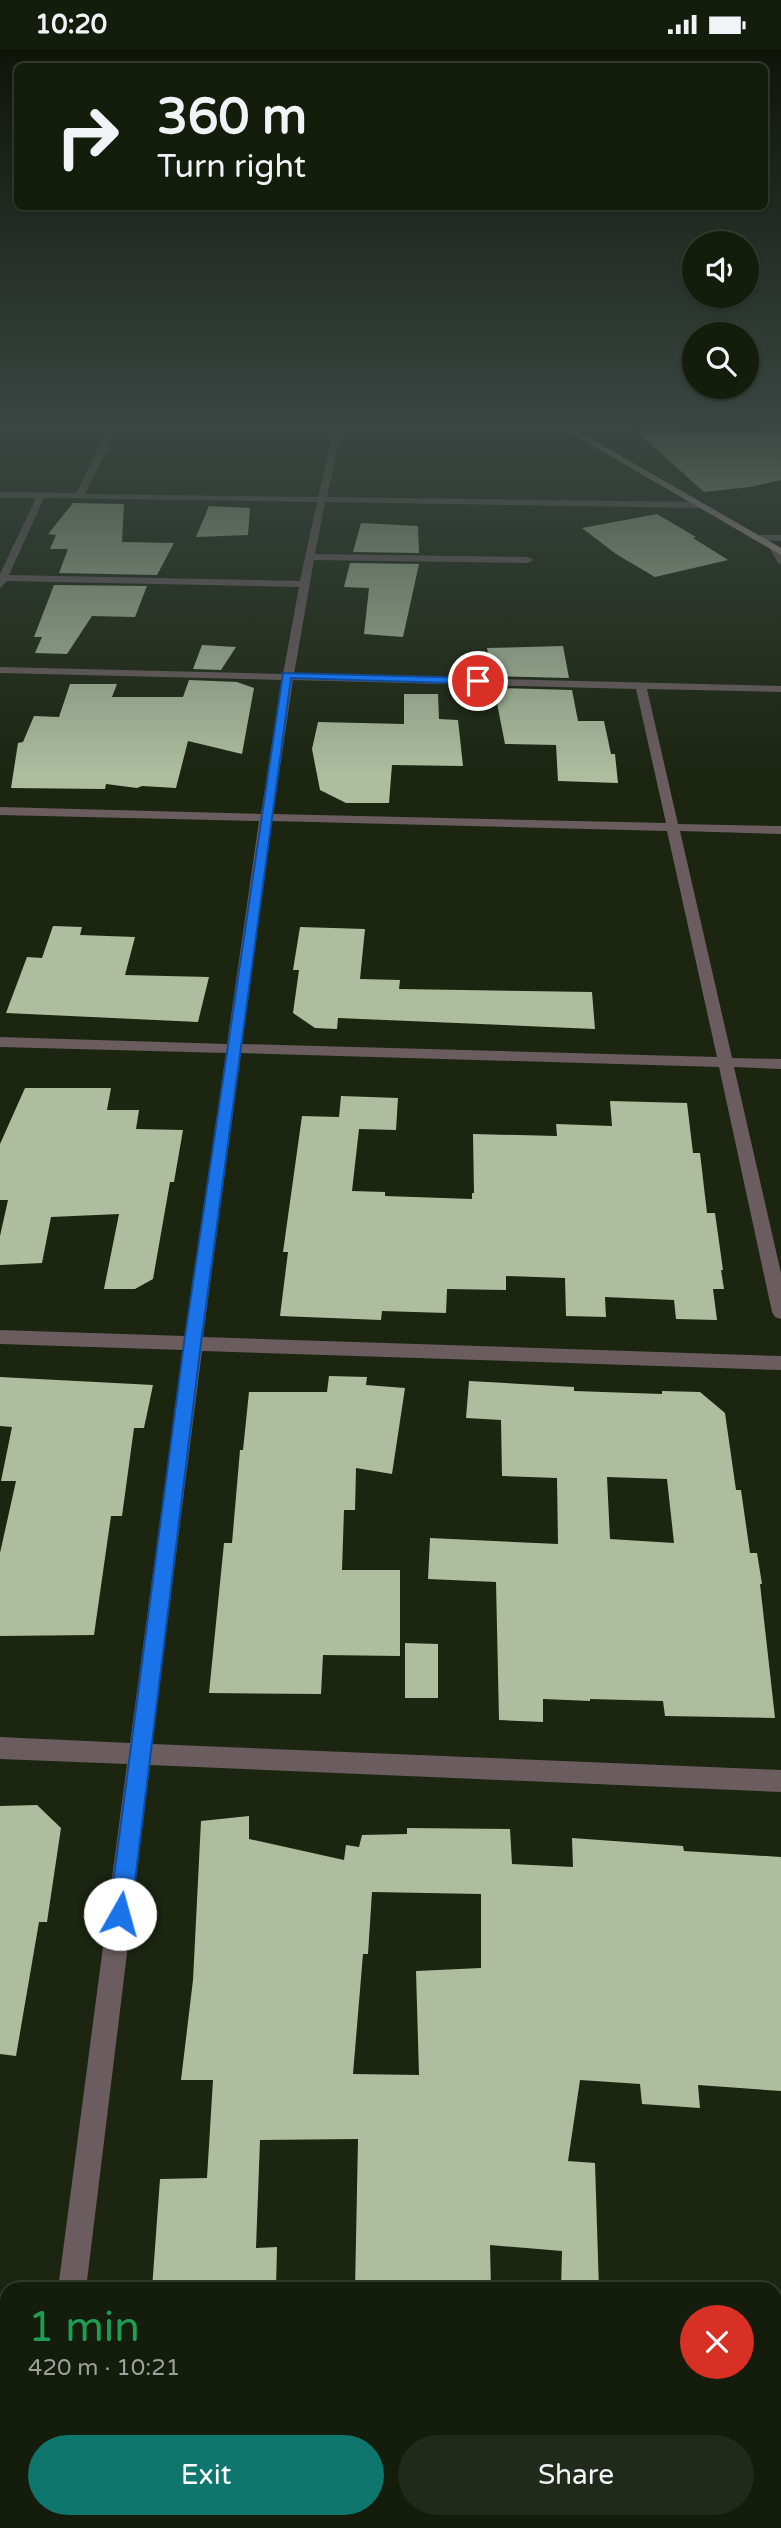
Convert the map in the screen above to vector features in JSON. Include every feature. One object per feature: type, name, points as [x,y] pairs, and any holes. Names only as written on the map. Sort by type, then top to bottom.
[{"type":"street","points":[[19,544],[2,582],[304,584]]},
{"type":"street","points":[[73,2282],[192,1343],[287,675],[312,544]]},
{"type":"street","points":[[778,550],[781,561]]},
{"type":"street","points":[[310,557],[528,560]]},
{"type":"street","points":[[0,670],[781,689]]},
{"type":"street","points":[[641,686],[781,1312]]},
{"type":"street","points":[[0,811],[781,830]]},
{"type":"street","points":[[0,1042],[781,1064]]},
{"type":"street","points":[[0,1336],[781,1363]]},
{"type":"street","points":[[0,1748],[781,1781]]},
{"type":"building","points":[[52,544],[174,544],[157,575],[59,573],[68,549],[50,549]]},
{"type":"building","points":[[355,544],[419,544],[419,553],[353,552]]},
{"type":"building","points":[[603,544],[702,544],[728,560],[655,577]]},
{"type":"building","points":[[350,563],[419,564],[403,637],[364,634],[369,588],[344,587]]},
{"type":"building","points":[[54,585],[147,586],[135,617],[92,616],[67,654],[35,653],[42,637],[34,637]]},
{"type":"building","points":[[202,645],[236,647],[221,670],[193,669]]},
{"type":"building","points":[[563,646],[569,678],[492,676],[487,648]]},
{"type":"building","points":[[189,680],[237,682],[254,688],[242,754],[188,741],[176,788],[137,788],[106,784],[105,789],[11,788],[18,743],[23,742],[34,716],[59,717],[70,684],[117,684],[112,697],[183,697]]},
{"type":"building","points":[[494,688],[572,690],[578,721],[604,721],[611,754],[615,754],[618,783],[558,781],[556,745],[505,744]]},
{"type":"building","points":[[404,694],[438,694],[439,719],[458,720],[463,766],[392,765],[389,803],[346,803],[320,790],[312,749],[318,722],[404,724]]},
{"type":"building","points":[[53,926],[82,927],[80,935],[135,937],[125,975],[209,977],[198,1022],[6,1013],[27,957],[42,958]]},
{"type":"building","points":[[300,927],[365,929],[360,979],[400,980],[399,989],[592,992],[595,1029],[338,1018],[337,1029],[315,1028],[293,1013],[299,970],[293,970]]},
{"type":"building","points":[[25,1088],[111,1088],[107,1110],[139,1110],[136,1129],[183,1130],[174,1182],[170,1182],[153,1279],[135,1289],[104,1289],[119,1214],[51,1217],[42,1263],[0,1265],[0,1236],[8,1200],[0,1200],[0,1144]]},
{"type":"building","points":[[341,1096],[398,1098],[396,1130],[359,1129],[352,1191],[385,1192],[385,1196],[472,1199],[473,1134],[557,1136],[556,1124],[612,1126],[610,1101],[687,1103],[693,1153],[700,1153],[707,1213],[715,1213],[723,1270],[724,1289],[713,1289],[717,1320],[676,1319],[674,1300],[605,1297],[606,1317],[566,1316],[565,1278],[506,1276],[506,1290],[447,1289],[446,1313],[382,1311],[381,1320],[280,1316],[288,1252],[283,1252],[302,1116],[339,1117]]},
{"type":"building","points":[[329,1376],[367,1377],[366,1385],[405,1388],[392,1474],[356,1468],[355,1510],[344,1510],[342,1570],[400,1570],[400,1656],[323,1655],[321,1694],[209,1693],[224,1543],[232,1543],[240,1450],[243,1450],[249,1392],[327,1392]]},
{"type":"building","points":[[0,1377],[153,1385],[144,1428],[134,1428],[122,1516],[111,1516],[94,1635],[0,1636],[0,1553],[16,1481],[1,1481],[12,1427],[0,1426]]},
{"type":"building","points":[[469,1381],[574,1387],[574,1391],[662,1394],[662,1391],[700,1392],[725,1413],[736,1490],[741,1490],[750,1553],[757,1553],[775,1718],[665,1716],[663,1701],[543,1699],[543,1722],[499,1720],[496,1582],[428,1579],[430,1538],[558,1544],[557,1478],[502,1476],[501,1420],[466,1418]],"holes":[[[607,1477],[667,1479],[674,1543],[610,1539]]]},
{"type":"building","points":[[405,1643],[438,1644],[438,1698],[405,1698]]},
{"type":"building","points":[[37,1805],[61,1828],[47,1922],[39,1922],[16,2056],[0,2054],[0,1806]]},
{"type":"building","points":[[249,1816],[249,1839],[344,1860],[346,1845],[359,1847],[362,1835],[407,1834],[407,1828],[510,1829],[512,1864],[573,1867],[572,1838],[683,1846],[684,1851],[781,1857],[781,2091],[698,2085],[700,2108],[642,2104],[640,2084],[580,2080],[568,2161],[595,2163],[599,2282],[561,2282],[562,2251],[490,2245],[491,2282],[355,2282],[358,2139],[260,2140],[256,2248],[277,2247],[276,2282],[153,2282],[160,2179],[207,2178],[213,2080],[181,2080],[193,1980],[201,1821]],"holes":[[[372,1892],[481,1894],[481,1968],[416,1971],[419,2075],[353,2074],[363,1954],[368,1954]]]},
{"type":"route","points":[[120,1914],[192,1343],[287,675],[478,681]]}]
